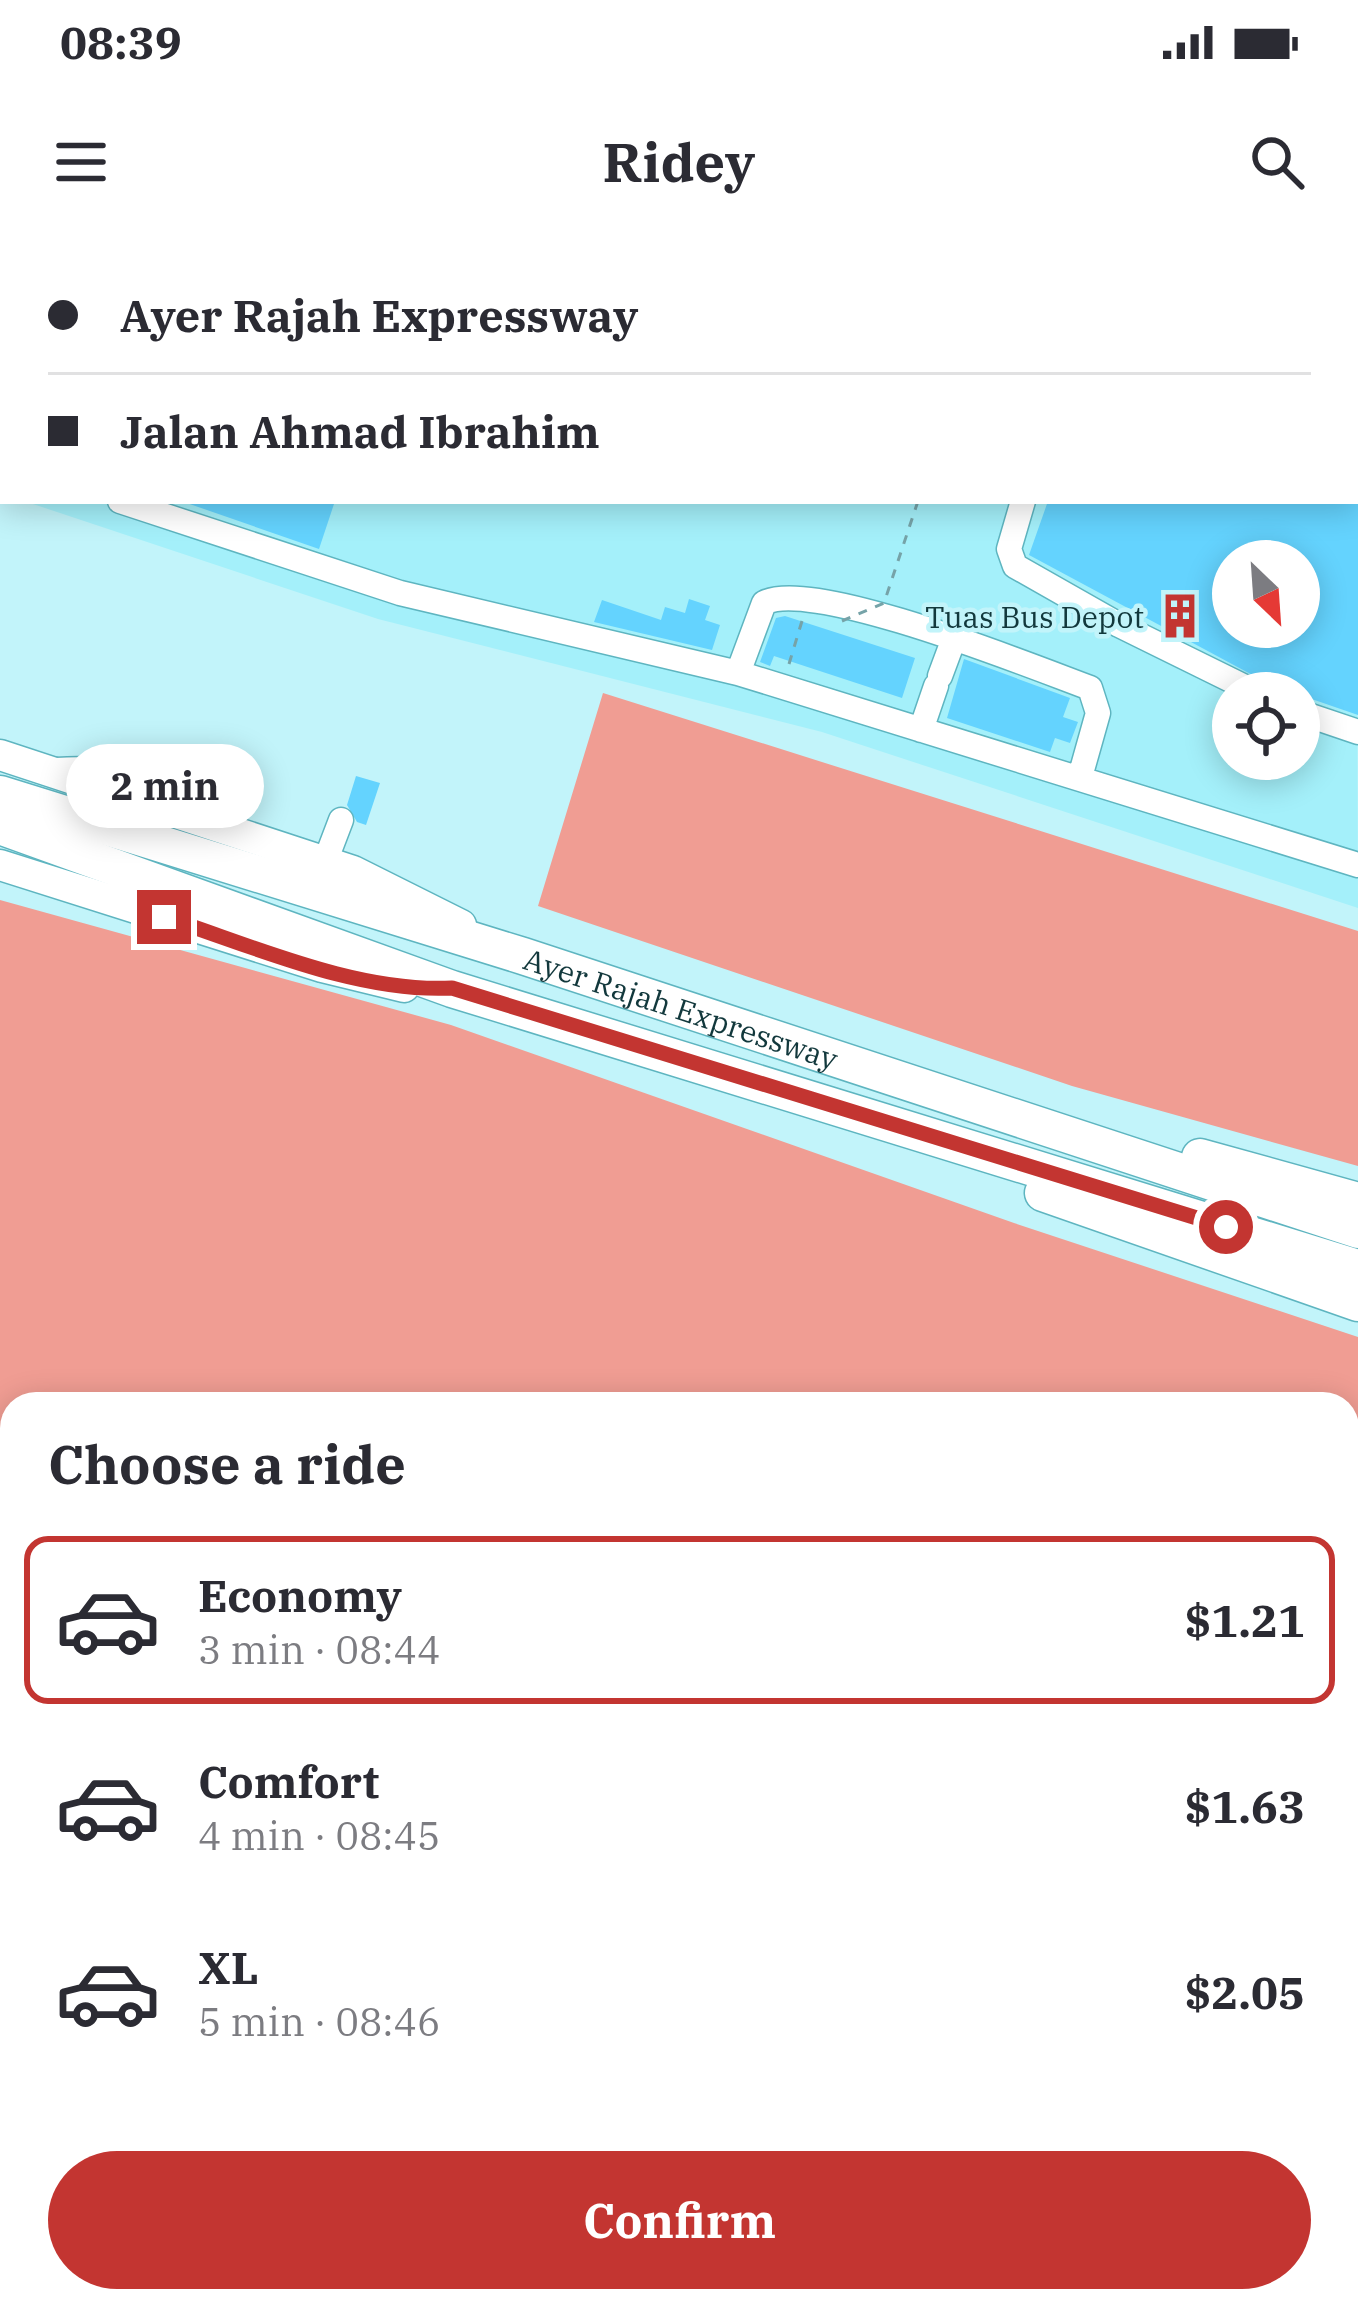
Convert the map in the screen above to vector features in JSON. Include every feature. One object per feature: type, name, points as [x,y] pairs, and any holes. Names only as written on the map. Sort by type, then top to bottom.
[{"type":"highway","name":"Ayer Rajah Expressway","points":[[0,794],[523,956],[1358,1230]]},
{"type":"highway","name":"Ayer Rajah Expressway","points":[[0,826],[452,988],[1358,1268]]},
{"type":"highway","points":[[784,1089],[1130,1227],[1358,1303]]},
{"type":"highway","points":[[1034,1126],[1056,1120],[1358,1201]]},
{"type":"main road","points":[[0,755],[325,862],[523,956]]},
{"type":"main road","points":[[0,865],[322,967],[423,990],[452,988]]},
{"type":"lane","points":[[129,504],[400,593],[738,673],[1358,865]]},
{"type":"lane","points":[[1022,504],[1009,548],[1016,566],[1119,626],[1214,672]]},
{"type":"lane","points":[[738,673],[759,609],[777,598],[831,600],[1090,688],[1098,713],[1080,777]]},
{"type":"lane","points":[[921,730],[952,641]]},
{"type":"lane","points":[[1320,719],[1358,733]]},
{"type":"lane","points":[[325,862],[341,820]]},
{"type":"path","points":[[839,628],[842,621],[884,603],[917,504]]},
{"type":"path","points":[[782,687],[803,617]]},
{"type":"shaded area","points":[[33,504],[1357,504],[1358,908],[822,732],[378,619]]},
{"type":"shaded area","points":[[603,693],[1358,931],[1358,1166],[1072,1086],[538,906]]},
{"type":"shaded area","points":[[0,900],[451,1025],[1014,1223],[1358,1337],[1358,1392],[0,1392]]},
{"type":"building","points":[[190,504],[334,504],[319,549]]},
{"type":"building","name":"Tuas Bus Depot","points":[[1047,504],[1358,504],[1358,715],[1320,702],[1320,672],[1247,672],[1029,555]]},
{"type":"building","points":[[689,599],[710,606],[705,620],[720,625],[712,650],[594,622],[602,600],[661,620],[665,607],[685,613]]},
{"type":"building","points":[[785,616],[915,658],[902,698],[774,656],[770,666],[760,662],[776,618]]},
{"type":"building","points":[[964,659],[1070,698],[1063,717],[1078,722],[1070,743],[1055,738],[1050,752],[947,718]]},
{"type":"building","points":[[356,776],[380,783],[366,825],[357,822],[347,805]]},
{"type":"place","name":"Tuas Bus Depot","points":[[1180,616]]},
{"type":"route","points":[[164,917],[322,967],[404,987],[452,988],[1226,1227]]}]
